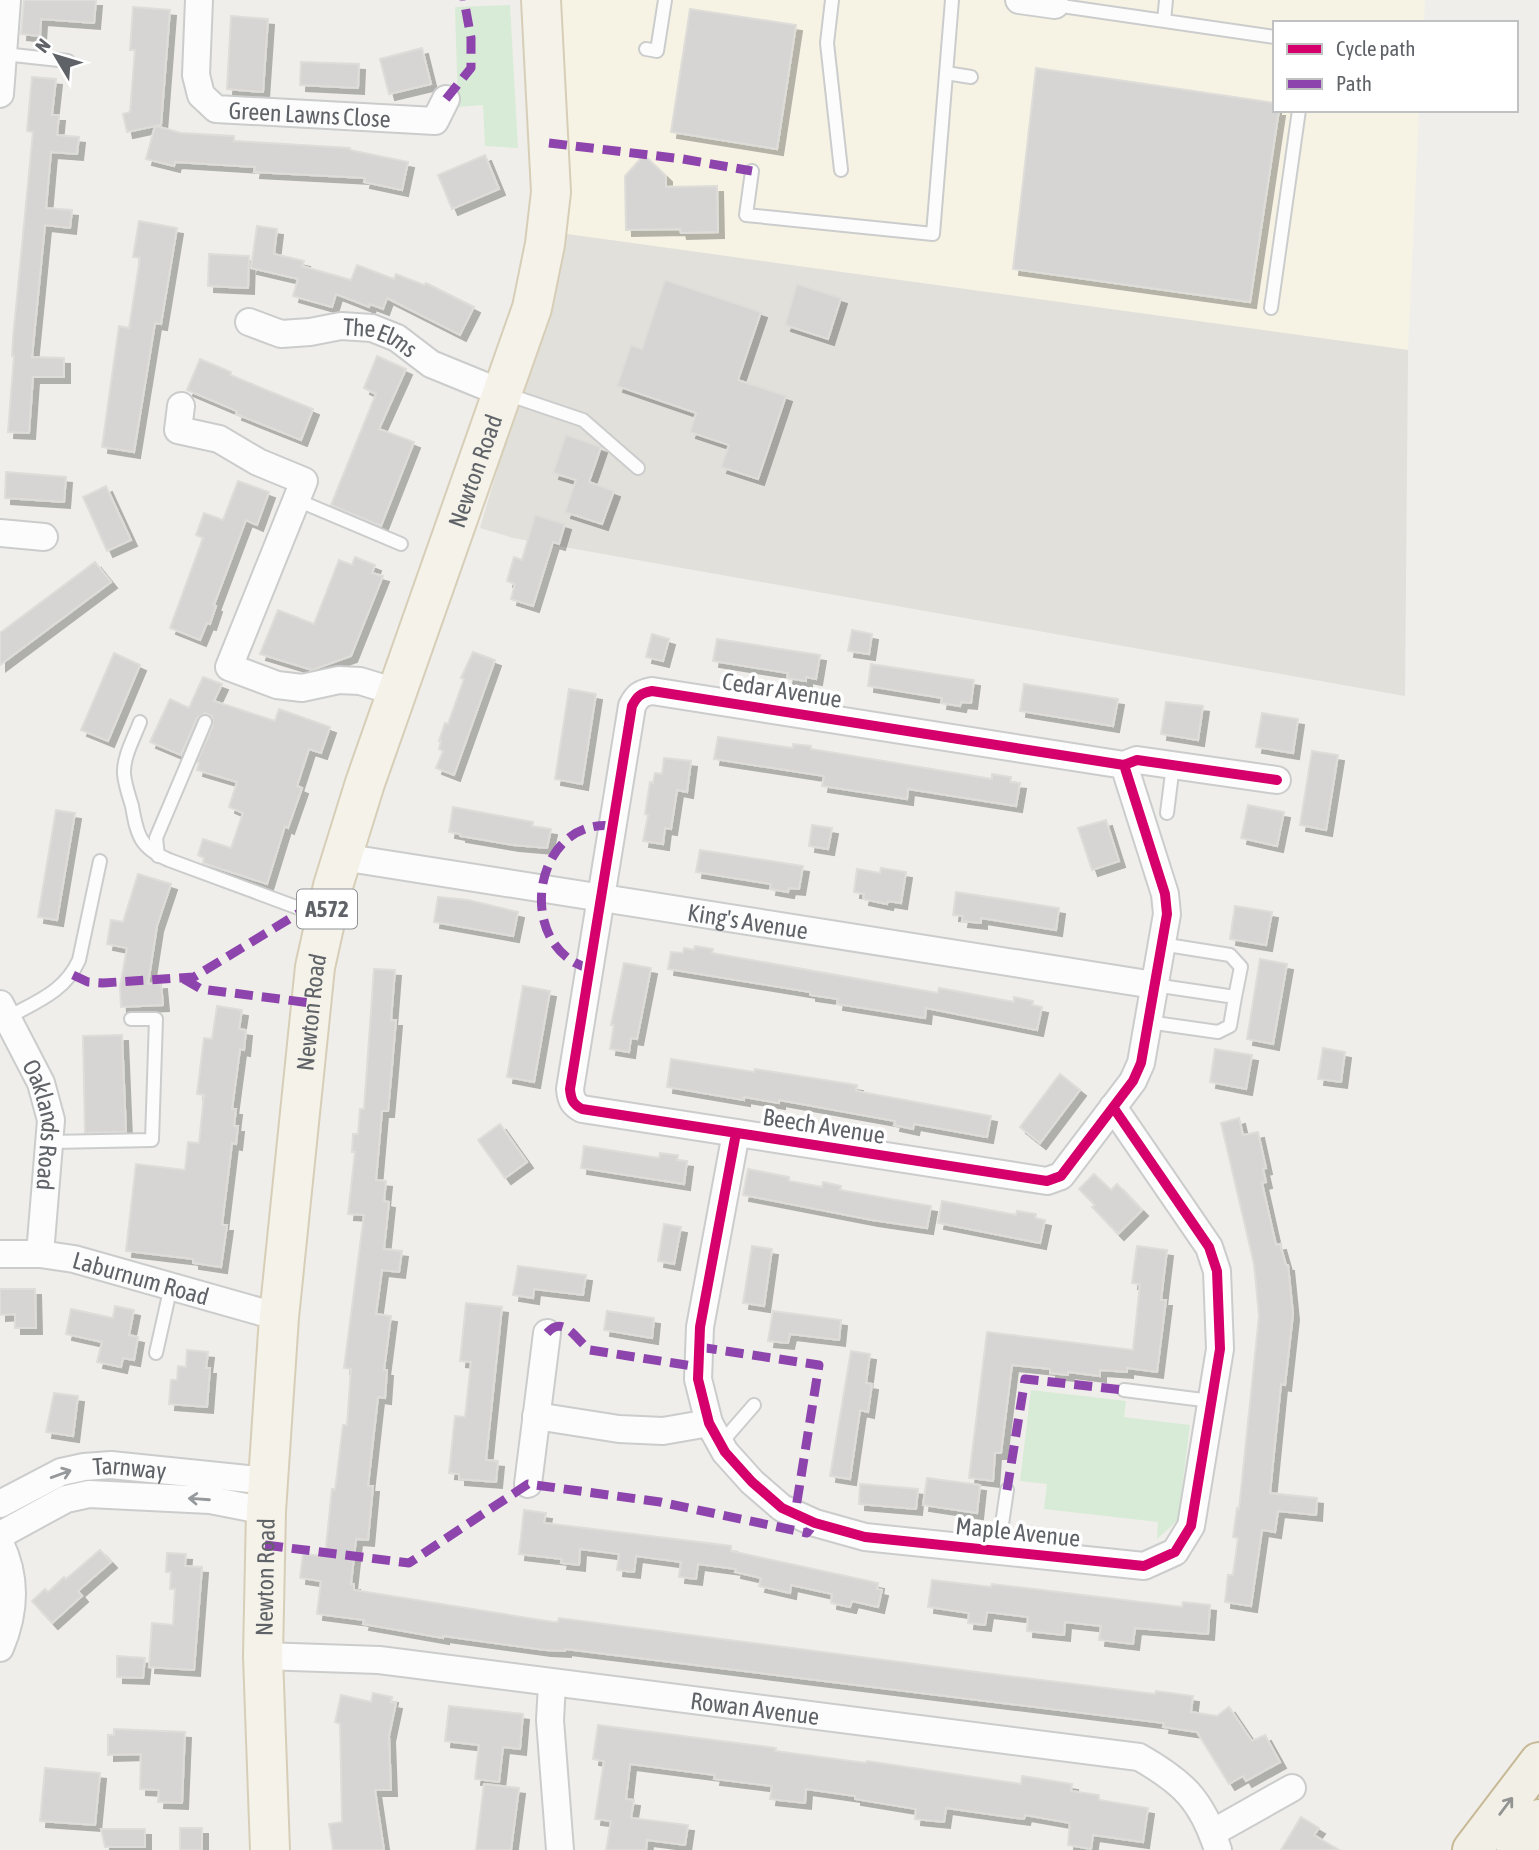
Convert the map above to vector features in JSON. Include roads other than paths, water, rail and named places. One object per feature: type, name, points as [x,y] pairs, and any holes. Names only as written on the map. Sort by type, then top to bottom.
[{"type":"highway","points":[[1472,1850],[1539,1762]]},
{"type":"highway","points":[[1516,1850],[1539,1819]]},
{"type":"main road","name":"Newton Road","points":[[270,1850],[262,1656],[267,1496],[279,1317],[315,967],[326,913],[342,857],[396,692],[532,308],[545,244],[551,192],[541,0]]},
{"type":"street","points":[[0,94],[7,0]]},
{"type":"street","name":"Green Lawns Close","points":[[199,0],[196,75],[201,95],[216,109],[440,118]]},
{"type":"street","points":[[1019,0],[1055,5]]},
{"type":"street","name":"The Elms","points":[[248,322],[281,334],[341,326],[372,328],[397,338],[431,364],[502,393]]},
{"type":"street","points":[[181,406],[178,430],[219,439],[258,462],[304,481],[229,667],[277,685],[302,688],[339,680],[360,681],[396,692]]},
{"type":"street","points":[[0,533],[44,537]]},
{"type":"street","name":"Cedar Avenue","points":[[602,898],[632,706],[636,698],[652,691],[1124,765],[1137,760],[1277,780]]},
{"type":"street","points":[[1124,765],[1165,894],[1167,914],[1154,985]]},
{"type":"street","name":"King's Avenue","points":[[342,857],[1154,985]]},
{"type":"street","name":"Beech Avenue","points":[[602,898],[570,1089],[574,1105],[582,1109],[1047,1181],[1060,1176],[1133,1081],[1141,1063],[1154,985]]},
{"type":"street","name":"Oaklands Road","points":[[3,1011],[41,1083],[51,1120],[40,1254]]},
{"type":"street","name":"Maple Avenue","points":[[736,1133],[700,1327],[698,1379],[715,1433],[725,1452],[752,1482],[782,1508],[816,1523],[865,1537],[1144,1566],[1175,1552],[1191,1526],[1220,1349],[1217,1271],[1209,1247],[1114,1107]]},
{"type":"street","name":"Laburnum Road","points":[[0,1254],[40,1254],[74,1259],[279,1317]]},
{"type":"street","points":[[528,1484],[547,1334]]},
{"type":"street","points":[[536,1416],[619,1429],[715,1433]]},
{"type":"street","name":"Tarnway","points":[[0,1504],[61,1472],[111,1465],[267,1496]]},
{"type":"street","name":"Tarnway","points":[[0,1535],[66,1499],[89,1494],[210,1500],[267,1496]]},
{"type":"street","points":[[0,1543],[12,1578],[9,1625],[0,1648]]},
{"type":"street","name":"Rowan Avenue","points":[[262,1656],[379,1660],[1139,1757],[1169,1774],[1194,1798],[1215,1841],[1292,1788]]},
{"type":"street","points":[[552,1684],[550,1720],[560,1850]]},
{"type":"lane","points":[[646,50],[657,51],[665,0]]},
{"type":"lane","points":[[832,0],[827,43],[841,170]]},
{"type":"lane","points":[[752,171],[746,215],[933,234],[952,0]]},
{"type":"lane","points":[[1164,21],[1166,0]]},
{"type":"lane","points":[[1055,5],[1273,37]]},
{"type":"lane","points":[[4,54],[68,61]]},
{"type":"lane","points":[[946,73],[971,77]]},
{"type":"lane","points":[[1271,308],[1299,112]]},
{"type":"lane","points":[[502,393],[583,420],[638,468]]},
{"type":"lane","points":[[298,500],[401,544]]},
{"type":"lane","points":[[140,722],[127,756],[124,773],[140,841],[158,856],[304,910],[326,913]]},
{"type":"lane","points":[[158,856],[156,838],[205,722]]},
{"type":"lane","points":[[1167,813],[1172,765]]},
{"type":"lane","points":[[3,1011],[63,986],[73,975],[79,960],[100,861]]},
{"type":"lane","points":[[1148,1022],[1218,1032],[1230,1026],[1241,967],[1230,956],[1161,944]]},
{"type":"lane","name":"King's Avenue","points":[[1154,985],[1235,997]]},
{"type":"lane","points":[[51,1142],[152,1140],[156,1019],[131,1019]]},
{"type":"lane","points":[[156,1353],[171,1286]]},
{"type":"lane","points":[[1124,1390],[1211,1401]]},
{"type":"lane","points":[[715,1433],[754,1405]]},
{"type":"lane","points":[[998,1551],[1007,1490]]}]
